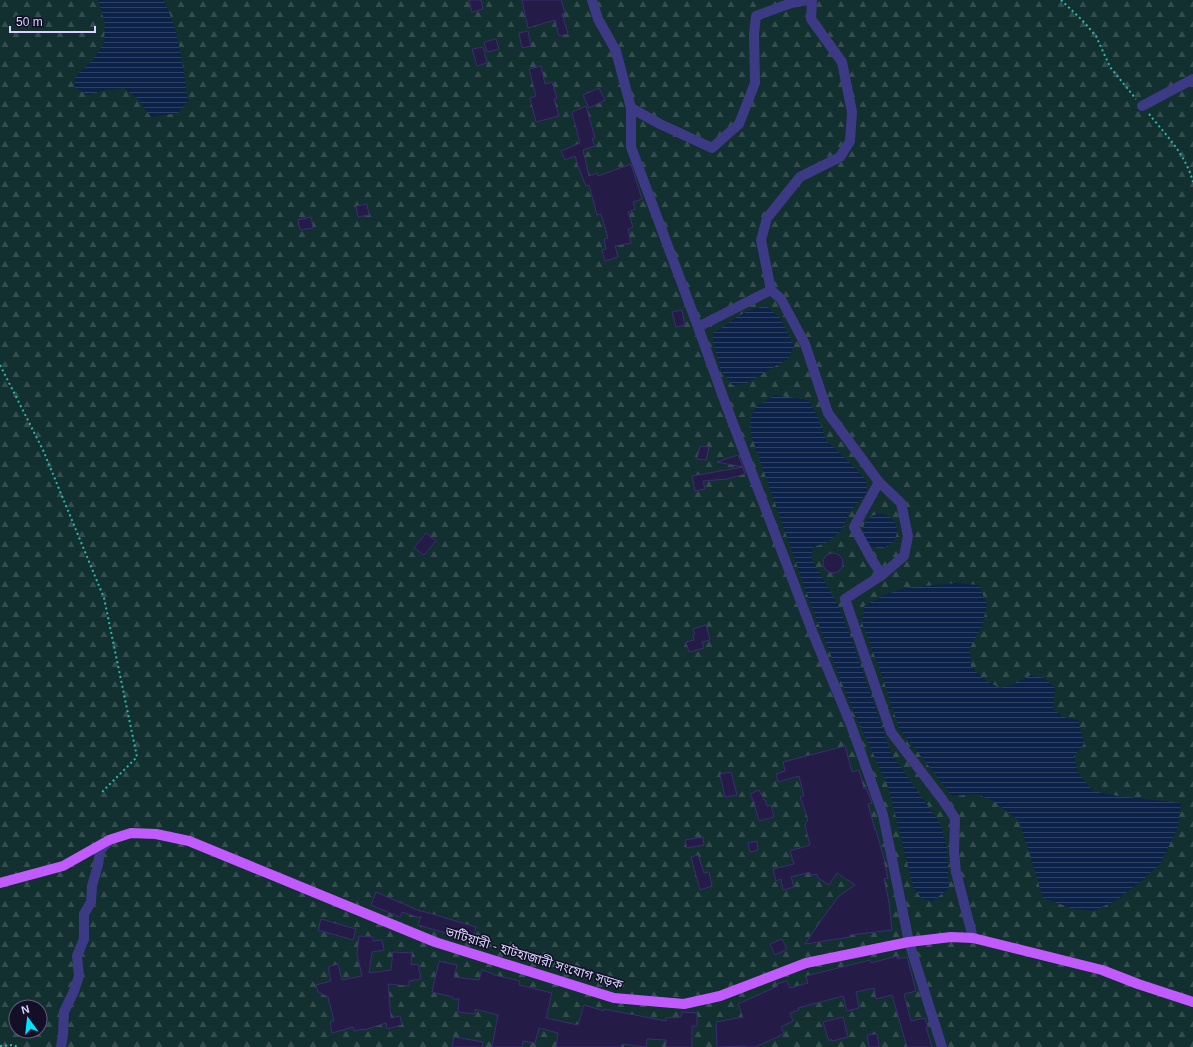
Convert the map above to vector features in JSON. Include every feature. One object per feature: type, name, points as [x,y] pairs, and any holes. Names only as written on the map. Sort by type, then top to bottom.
[{"type":"main road","name":"ভাটিয়ারী - হাটহাজারী সংযোগ সড়ক","points":[[0,883],[63,866],[109,840],[131,833],[156,834],[189,841],[435,942],[614,998],[684,1004],[720,996],[806,963],[909,942],[951,938],[973,938],[1102,970],[1138,984],[1193,1002]]},
{"type":"street","points":[[592,0],[598,19],[616,51],[631,108],[631,147],[814,636],[851,725],[882,815],[909,942],[942,1047]]},
{"type":"street","points":[[631,108],[660,124],[712,148],[739,124],[755,83],[754,34],[756,16],[791,3],[808,0]]},
{"type":"street","points":[[812,0],[811,19],[842,62],[852,112],[850,141],[840,157],[800,177],[767,218],[761,240],[771,290],[781,299],[805,344],[828,413],[879,482],[901,504],[908,536],[904,556],[882,575],[845,599],[891,732],[955,818],[954,852],[956,872],[973,938]]},
{"type":"street","points":[[1142,106],[1193,79]]},
{"type":"street","points":[[698,327],[771,290]]},
{"type":"street","points":[[879,482],[854,527],[882,575]]},
{"type":"street","points":[[61,1047],[64,1012],[79,976],[77,956],[84,939],[84,914],[91,902],[92,886],[98,865],[100,850],[109,840]]},
{"type":"path","points":[[1061,0],[1096,36],[1110,67],[1180,152],[1190,171],[1193,182]]},
{"type":"path","points":[[0,365],[43,450],[104,598],[137,757],[100,794]]},
{"type":"path","points":[[0,1046],[12,1045],[19,1047]]},
{"type":"green space","points":[[0,0],[1193,0],[1193,1047],[0,1047]]},
{"type":"water","points":[[98,0],[163,0],[169,12],[177,36],[188,101],[178,113],[151,117],[136,97],[124,88],[105,90],[88,95],[74,87],[76,76],[93,60],[104,43],[105,23]]},
{"type":"water","points":[[766,306],[780,318],[794,346],[788,359],[745,384],[732,385],[721,370],[713,343],[713,333],[744,313]]},
{"type":"water","points":[[775,395],[808,400],[818,417],[826,440],[866,480],[867,493],[850,511],[841,531],[826,543],[813,547],[811,558],[838,605],[891,753],[940,823],[947,848],[949,888],[933,901],[922,899],[913,887],[889,789],[847,696],[812,608],[751,435],[750,419],[756,407]]},
{"type":"water","points":[[880,514],[886,515],[892,519],[896,525],[896,537],[892,543],[886,547],[880,548],[874,547],[868,543],[864,537],[863,531],[864,525],[868,519],[874,515]]},
{"type":"water","points":[[956,583],[979,585],[987,605],[982,626],[970,648],[971,667],[985,680],[1000,688],[1014,684],[1031,675],[1044,678],[1055,688],[1053,709],[1063,717],[1078,720],[1084,744],[1074,756],[1078,773],[1093,791],[1118,796],[1181,803],[1178,827],[1160,864],[1140,882],[1115,901],[1093,911],[1071,908],[1043,898],[1018,820],[995,802],[977,794],[952,796],[899,728],[880,670],[862,623],[864,606],[887,594],[905,588]]},
{"type":"building","points":[[469,0],[481,0],[483,9],[472,12]]},
{"type":"building","points":[[522,0],[561,0],[565,13],[562,14],[568,34],[559,36],[555,20],[528,28]]},
{"type":"building","points":[[528,31],[531,46],[522,48],[519,33]]},
{"type":"building","points":[[496,39],[499,49],[487,52],[484,42]]},
{"type":"building","points":[[483,47],[487,63],[477,66],[472,49]]},
{"type":"building","points":[[541,66],[545,84],[552,82],[557,98],[554,99],[559,116],[536,122],[530,98],[536,96],[529,69]]},
{"type":"building","points":[[599,88],[605,100],[589,108],[583,95]]},
{"type":"building","points":[[586,106],[595,138],[592,139],[595,146],[583,150],[589,176],[597,173],[598,176],[631,164],[642,199],[633,202],[635,209],[628,212],[633,227],[628,229],[631,243],[615,246],[618,257],[605,261],[602,250],[606,249],[604,239],[608,238],[601,214],[597,215],[589,185],[586,186],[575,156],[565,160],[561,151],[580,143],[572,112]]},
{"type":"building","points":[[367,204],[369,215],[358,217],[356,206]]},
{"type":"building","points":[[311,217],[313,228],[300,230],[298,220]]},
{"type":"building","points":[[682,310],[685,325],[676,327],[672,312]]},
{"type":"building","points":[[700,446],[709,447],[706,460],[697,459]]},
{"type":"building","points":[[738,455],[743,467],[717,462]]},
{"type":"building","points":[[743,467],[745,474],[727,479],[703,481],[705,489],[695,491],[692,476]]},
{"type":"building","points":[[426,533],[436,541],[424,555],[414,548]]},
{"type":"building","points":[[829,553],[837,553],[843,559],[843,567],[837,573],[829,573],[823,567],[823,559]]},
{"type":"building","points":[[706,625],[710,640],[702,642],[704,648],[689,652],[686,642],[694,640],[693,635],[695,634],[693,629]]},
{"type":"building","points":[[845,746],[852,772],[859,770],[864,789],[866,788],[872,803],[868,804],[885,862],[888,878],[884,879],[889,902],[892,930],[850,935],[850,937],[805,944],[839,896],[855,885],[837,873],[829,885],[818,878],[817,874],[810,875],[810,872],[791,877],[794,887],[783,890],[781,879],[776,881],[773,869],[794,864],[790,851],[810,845],[805,825],[808,819],[800,797],[804,796],[799,776],[778,782],[776,774],[785,771],[783,762]]},
{"type":"building","points":[[731,772],[737,795],[725,797],[720,774]]},
{"type":"building","points":[[759,790],[767,806],[771,805],[774,817],[759,821],[754,802],[750,794]]},
{"type":"building","points":[[703,837],[704,845],[687,848],[685,840]]},
{"type":"building","points":[[757,841],[758,850],[750,852],[748,843]]},
{"type":"building","points":[[698,855],[704,873],[709,872],[712,886],[700,890],[691,857]]},
{"type":"building","points":[[376,892],[422,912],[476,927],[472,941],[418,925],[421,916],[420,918],[402,912],[400,917],[371,905]]},
{"type":"building","points":[[321,919],[356,929],[353,940],[318,930]]},
{"type":"building","points":[[359,936],[373,937],[373,941],[382,940],[384,950],[372,952],[369,973],[391,970],[393,952],[412,953],[411,965],[418,964],[421,979],[409,981],[409,986],[388,984],[391,1018],[400,1016],[402,1025],[387,1029],[386,1023],[364,1030],[354,1031],[353,1027],[332,1033],[330,1022],[334,1021],[328,997],[318,992],[316,985],[331,981],[328,967],[338,964],[342,980],[362,976],[357,954]]},
{"type":"building","points":[[782,939],[787,949],[775,955],[770,944]]},
{"type":"building","points":[[897,956],[897,959],[907,957],[916,991],[904,994],[911,1021],[925,1018],[932,1047],[907,1047],[892,995],[876,999],[874,988],[856,992],[859,1008],[847,1011],[843,996],[798,1008],[799,1010],[790,1013],[793,1021],[781,1027],[784,1034],[755,1047],[717,1047],[716,1022],[743,1017],[738,1004],[778,986],[777,984],[787,981],[790,988],[808,983],[806,976],[870,960],[871,963]]},
{"type":"building","points":[[439,961],[457,965],[454,977],[479,980],[482,970],[494,975],[520,981],[519,985],[552,993],[546,1018],[578,1025],[584,1005],[604,1011],[604,1009],[666,1021],[666,1018],[681,1017],[682,1012],[697,1013],[697,1026],[692,1026],[692,1047],[666,1047],[666,1040],[647,1039],[646,1047],[622,1044],[621,1047],[556,1047],[558,1033],[539,1028],[535,1043],[523,1041],[522,1047],[492,1047],[498,1015],[475,1009],[475,1014],[458,1012],[459,999],[453,999],[453,997],[432,992]]},
{"type":"building","points":[[843,1017],[848,1037],[832,1041],[831,1039],[829,1041],[823,1022]]},
{"type":"building","points":[[877,1034],[879,1047],[869,1047],[867,1035]]},
{"type":"building","points":[[454,1037],[483,1042],[482,1047],[452,1047]]}]
